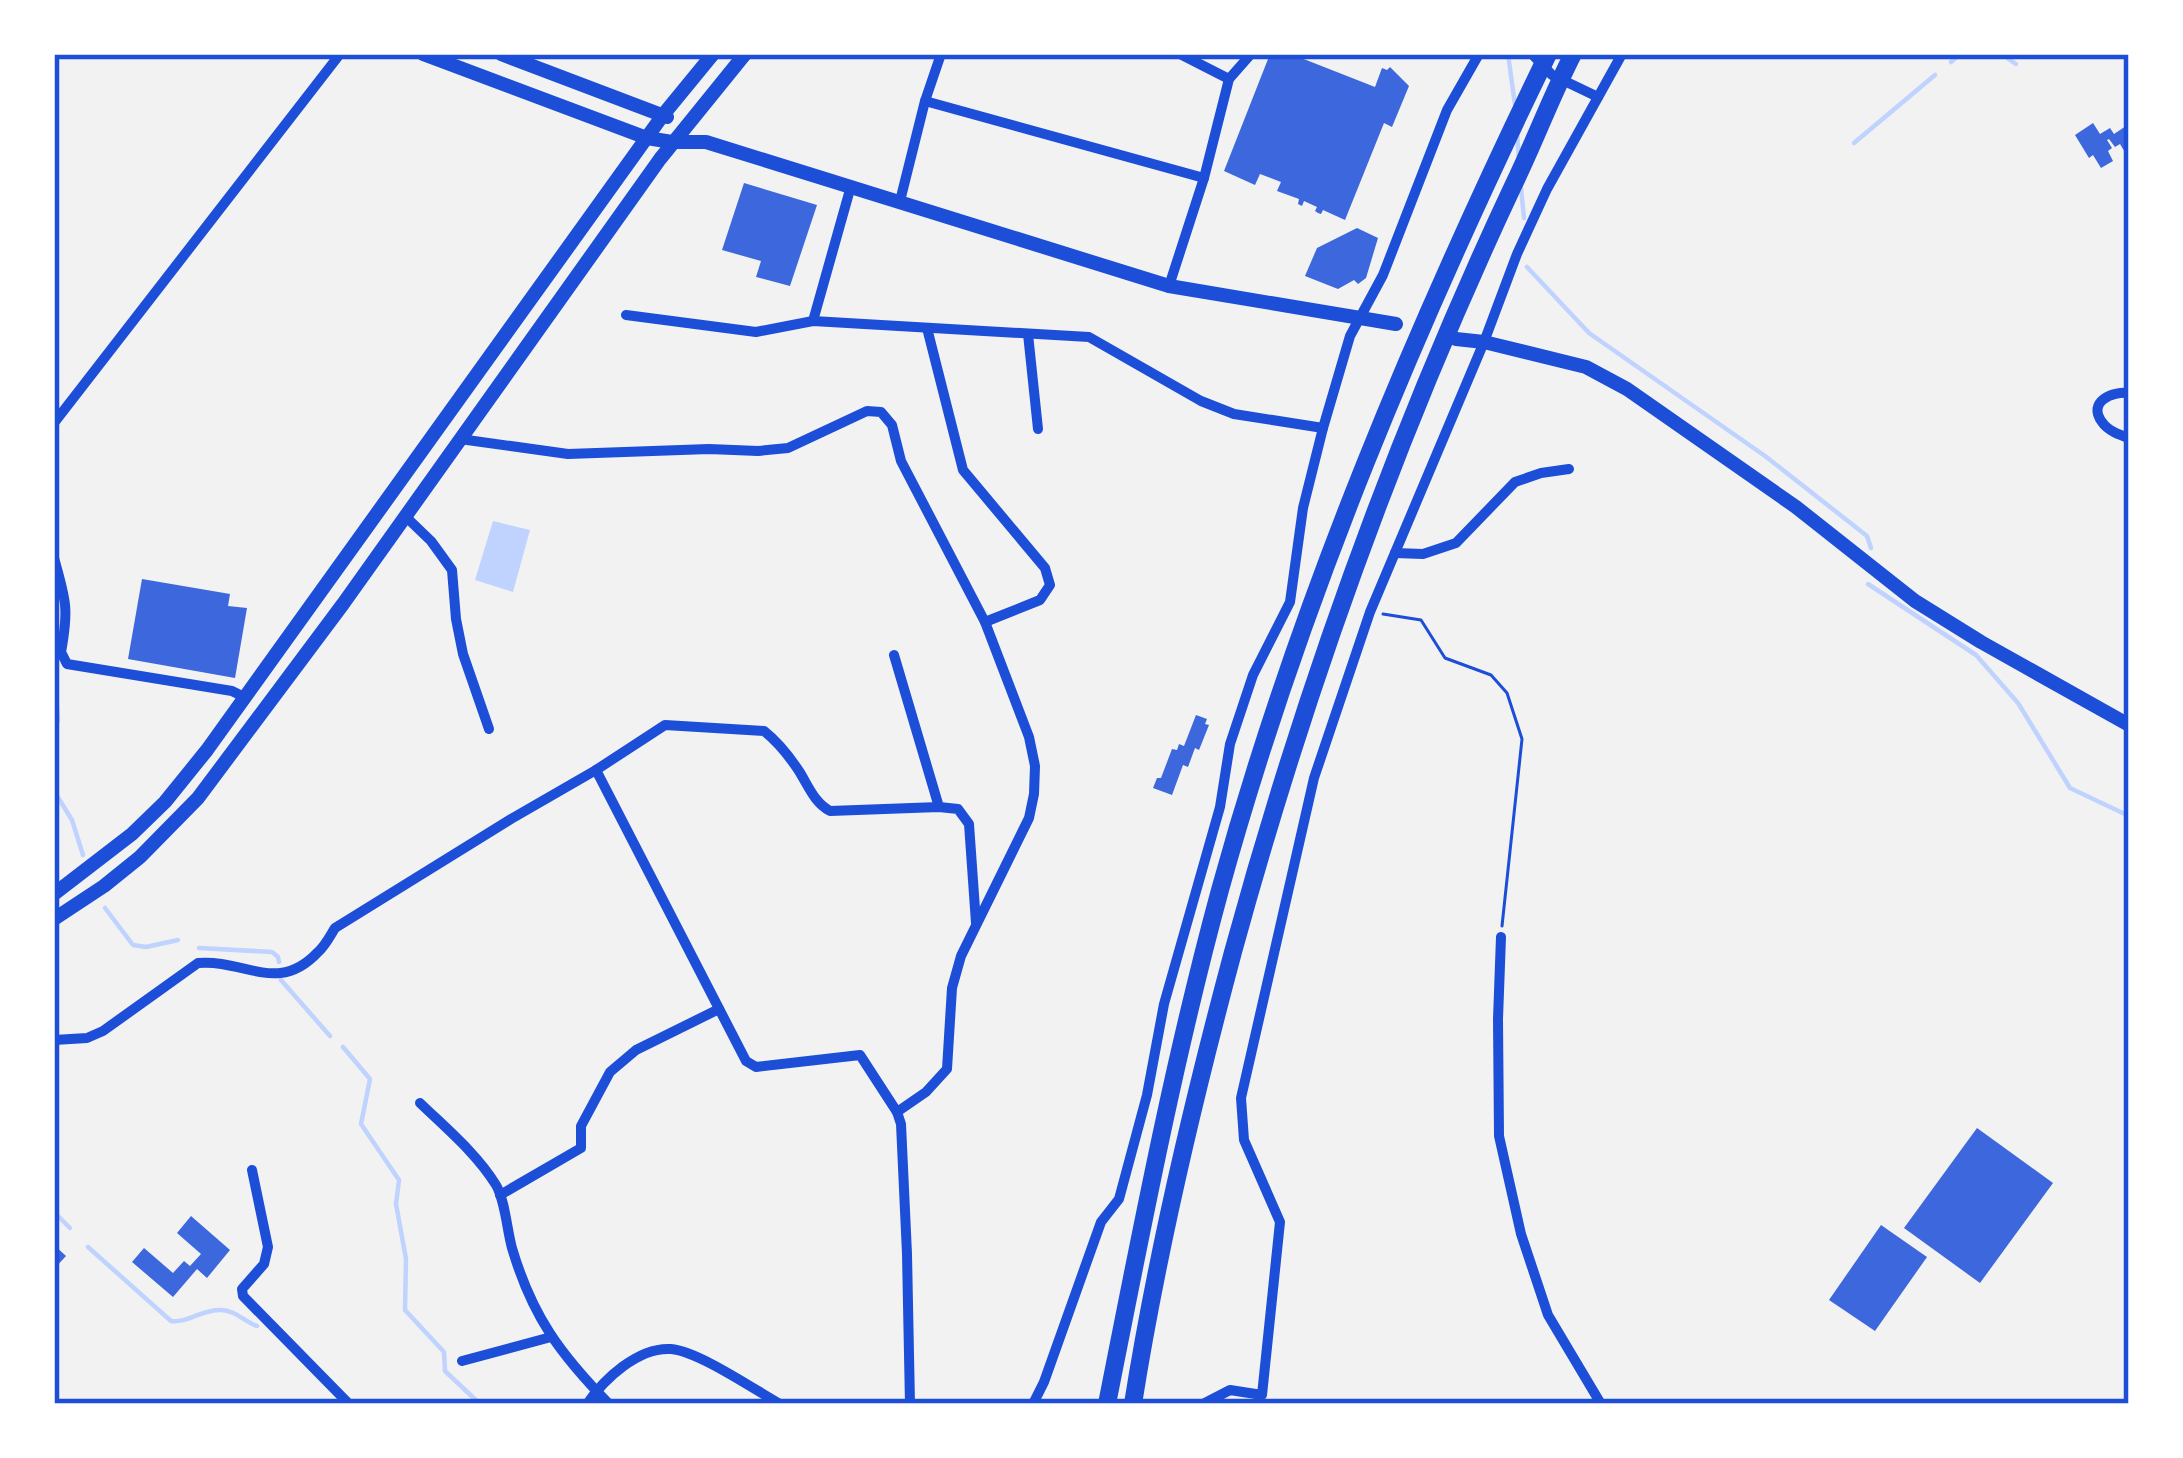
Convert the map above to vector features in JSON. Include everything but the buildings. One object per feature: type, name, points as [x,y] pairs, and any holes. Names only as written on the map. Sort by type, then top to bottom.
[{"type":"highway","points":[[1107,1404],[1187,1023],[1220,889],[1263,751],[1371,445],[1445,270],[1548,54]]},
{"type":"highway","points":[[1133,1404],[1194,1104],[1288,759],[1395,456],[1468,280],[1570,61]]},
{"type":"street","points":[[54,423],[340,54]]},
{"type":"street","points":[[423,54],[646,139],[706,142],[1169,286],[1396,324]]},
{"type":"street","points":[[501,54],[663,115],[686,125],[706,142]]},
{"type":"street","points":[[54,894],[108,854],[165,802],[712,54]]},
{"type":"street","points":[[54,919],[140,857],[198,798],[293,673],[672,142],[745,54]]},
{"type":"street","points":[[900,200],[941,54]]},
{"type":"street","points":[[1180,54],[1229,79]]},
{"type":"street","points":[[1169,286],[1229,79],[1251,54]]},
{"type":"street","points":[[1033,1404],[1101,1222],[1119,1198],[1147,1095],[1164,1004],[1220,807],[1230,745],[1253,675],[1290,602],[1303,508],[1350,336],[1383,275],[1447,110],[1479,54]]},
{"type":"street","points":[[1532,54],[1552,75],[1598,97]]},
{"type":"street","points":[[1203,1404],[1230,1390],[1263,1400],[1280,1222],[1244,1140],[1241,1098],[1314,778],[1370,612],[1517,254],[1622,54]]},
{"type":"street","points":[[926,101],[1204,178]]},
{"type":"street","points":[[812,322],[850,186]]},
{"type":"street","points":[[626,315],[756,332],[812,322],[1089,337],[1201,401],[1234,413],[1322,428]]},
{"type":"street","points":[[927,328],[963,470],[1045,568],[1050,585],[1040,600],[985,622]]},
{"type":"street","points":[[1028,334],[1038,429]]},
{"type":"street","points":[[1456,340],[1484,342],[1586,367],[1627,389],[1796,507],[1915,601],[2129,725]]},
{"type":"street","points":[[2129,393],[2107,396],[2097,413],[2102,424],[2129,439]]},
{"type":"street","points":[[460,440],[568,454],[758,451],[788,448],[867,411],[880,412],[892,425],[902,461],[985,622],[1029,737],[1035,766],[1029,818],[961,956],[952,988],[947,1069],[926,1092],[897,1112]]},
{"type":"street","points":[[1395,553],[1423,554],[1456,543],[1515,482],[1570,469]]},
{"type":"street","points":[[405,516],[452,570],[463,654],[489,729]]},
{"type":"street","points":[[54,558],[68,615],[61,652],[67,664],[232,691],[245,698]]},
{"type":"street","points":[[894,655],[938,807]]},
{"type":"street","points":[[54,1040],[87,1038],[103,1031],[198,963],[216,962],[276,975],[296,968],[318,952],[335,928],[665,725],[764,731],[786,753],[814,798],[830,811],[958,809],[969,824],[976,926]]},
{"type":"street","points":[[596,770],[746,1061],[756,1067],[860,1055],[897,1112],[906,1232],[910,1404]]},
{"type":"street","points":[[1501,938],[1499,1120],[1504,1155],[1521,1234],[1547,1315],[1601,1404]]},
{"type":"street","points":[[500,1196],[581,1148],[581,1126],[610,1072],[636,1050],[719,1009]]},
{"type":"street","points":[[420,1103],[472,1154],[498,1189],[532,1305],[551,1337],[609,1404]]},
{"type":"street","points":[[252,1170],[268,1247],[264,1264],[242,1289],[243,1296],[349,1404]]},
{"type":"street","points":[[462,1361],[551,1337]]},
{"type":"street","points":[[587,1404],[621,1368],[654,1350],[676,1349],[762,1399],[780,1404]]},
{"type":"path","points":[[1370,612],[1420,620],[1445,658],[1491,675],[1507,693],[1522,739],[1501,938]]},
{"type":"water","points":[[493,521],[530,530],[513,592],[475,580]]},
{"type":"waterway","points":[[1508,54],[1515,105]]},
{"type":"waterway","points":[[1951,62],[1960,54]]},
{"type":"waterway","points":[[2001,54],[2016,64]]},
{"type":"waterway","points":[[1854,143],[1935,75]]},
{"type":"waterway","points":[[1517,134],[1519,159]]},
{"type":"waterway","points":[[1521,188],[1524,218]]},
{"type":"waterway","points":[[1527,267],[1589,333],[1765,456],[1867,536],[1871,548]]},
{"type":"waterway","points":[[1868,584],[1976,655],[2018,703],[2070,788],[2129,816]]},
{"type":"waterway","points":[[54,736],[58,719],[55,687]]},
{"type":"waterway","points":[[54,791],[72,820],[83,855]]},
{"type":"waterway","points":[[105,908],[133,945],[178,940]]},
{"type":"waterway","points":[[199,948],[272,952],[279,962]]},
{"type":"waterway","points":[[281,980],[330,1036]]},
{"type":"waterway","points":[[343,1047],[370,1079],[361,1124],[399,1180],[396,1204],[406,1259],[405,1310],[444,1352],[445,1371],[480,1404]]},
{"type":"waterway","points":[[54,1212],[70,1228]]},
{"type":"waterway","points":[[88,1247],[171,1321],[221,1310],[257,1326]]},
{"type":"railway","points":[[54,61],[56,54]]}]
